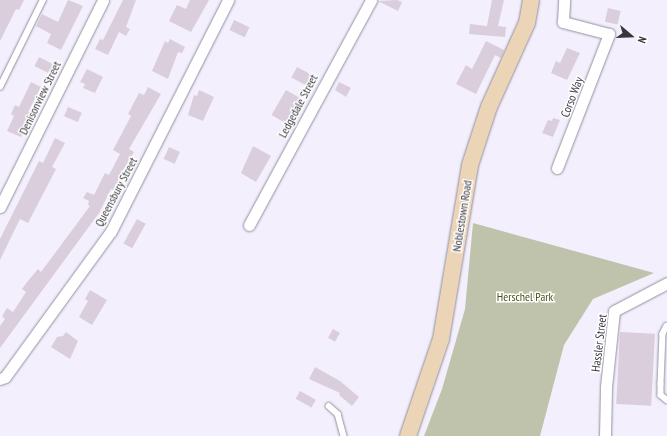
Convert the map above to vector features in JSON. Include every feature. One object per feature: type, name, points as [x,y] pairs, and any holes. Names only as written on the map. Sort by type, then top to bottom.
[{"type":"main road","name":"Noblestown Road","points":[[408,436],[441,339],[464,196],[478,137],[519,43],[531,0]]},
{"type":"street","name":"Denisonview Street","points":[[0,207],[103,0]]},
{"type":"street","name":"Queensbury Street","points":[[0,379],[5,378],[111,231],[228,0]]},
{"type":"street","name":"Ledgedale Street","points":[[249,225],[371,0]]},
{"type":"street","name":"Corso Way","points":[[557,168],[609,34],[563,22],[564,0]]},
{"type":"street","name":"Hassler Street","points":[[605,436],[606,387],[614,311],[667,283]]},
{"type":"lane","points":[[0,87],[43,0]]},
{"type":"lane","points":[[667,326],[663,334],[661,384],[661,396],[667,400]]},
{"type":"lane","points":[[329,406],[338,414],[344,436]]},
{"type":"green space","name":"Herschel Park","points":[[473,223],[654,273],[593,299],[564,345],[540,436],[424,436],[442,389],[465,309]]},
{"type":"building","points":[[0,0],[24,0],[19,10],[16,9],[0,41]]},
{"type":"building","points":[[68,0],[83,6],[61,50],[47,43],[51,34],[36,26],[42,14],[58,22]]},
{"type":"building","points":[[123,0],[136,0],[126,27],[130,29],[126,36],[119,32],[108,55],[95,49],[100,39],[103,40]]},
{"type":"building","points":[[190,0],[209,0],[191,32],[169,21],[177,5],[186,9]]},
{"type":"building","points":[[397,0],[402,2],[398,11],[378,1]]},
{"type":"building","points":[[492,0],[504,0],[498,26],[506,27],[505,37],[469,34],[470,24],[487,26]]},
{"type":"building","points":[[608,8],[621,11],[618,25],[605,22]]},
{"type":"building","points":[[234,20],[249,27],[245,37],[229,30]]},
{"type":"building","points":[[170,39],[185,47],[182,53],[178,52],[168,79],[152,71],[165,41],[168,43]]},
{"type":"building","points":[[486,41],[504,50],[501,58],[495,55],[476,94],[456,84],[466,65],[472,69]]},
{"type":"building","points":[[567,48],[580,53],[567,80],[551,73],[556,61],[560,63]]},
{"type":"building","points":[[39,57],[55,65],[50,74],[34,66]]},
{"type":"building","points":[[297,67],[312,75],[306,86],[291,78]]},
{"type":"building","points":[[87,69],[103,77],[95,93],[83,88],[85,84],[80,82]]},
{"type":"building","points":[[31,82],[41,87],[28,112],[32,114],[21,137],[7,131],[14,116],[11,114],[15,105],[19,107]]},
{"type":"building","points":[[339,82],[351,88],[346,97],[335,90]]},
{"type":"building","points":[[148,87],[161,94],[129,149],[134,152],[118,179],[123,182],[118,192],[111,189],[99,213],[0,348],[0,326],[5,319],[2,316],[7,308],[13,312],[26,292],[22,289],[27,282],[38,269],[41,272],[90,206],[88,205],[89,201],[83,198],[87,192],[94,195],[105,173],[109,175],[120,154],[113,150],[131,116],[128,114],[139,93],[144,95]]},
{"type":"building","points":[[199,90],[214,97],[203,121],[188,115],[194,95],[197,96]]},
{"type":"building","points":[[286,90],[300,98],[285,123],[272,115]]},
{"type":"building","points":[[68,107],[82,113],[78,122],[64,116]]},
{"type":"building","points":[[553,118],[560,120],[553,137],[542,133],[548,120],[552,121]]},
{"type":"building","points":[[55,138],[65,143],[52,167],[56,169],[28,223],[20,219],[0,260],[0,239],[39,161],[43,163]]},
{"type":"building","points":[[253,146],[271,156],[256,182],[241,173]]},
{"type":"building","points":[[169,147],[180,152],[175,164],[164,159]]},
{"type":"building","points":[[137,219],[146,224],[132,248],[123,243]]},
{"type":"building","points":[[90,290],[107,300],[92,325],[79,317],[88,301],[85,299]]},
{"type":"building","points":[[333,329],[340,333],[335,342],[328,338]]},
{"type":"building","points":[[66,332],[78,341],[70,359],[51,347],[57,337],[63,336]]},
{"type":"building","points":[[620,332],[655,334],[651,406],[616,404]]},
{"type":"building","points":[[315,367],[340,381],[359,397],[352,406],[339,395],[340,393],[309,379]]},
{"type":"building","points":[[300,391],[316,400],[311,408],[296,399]]}]
